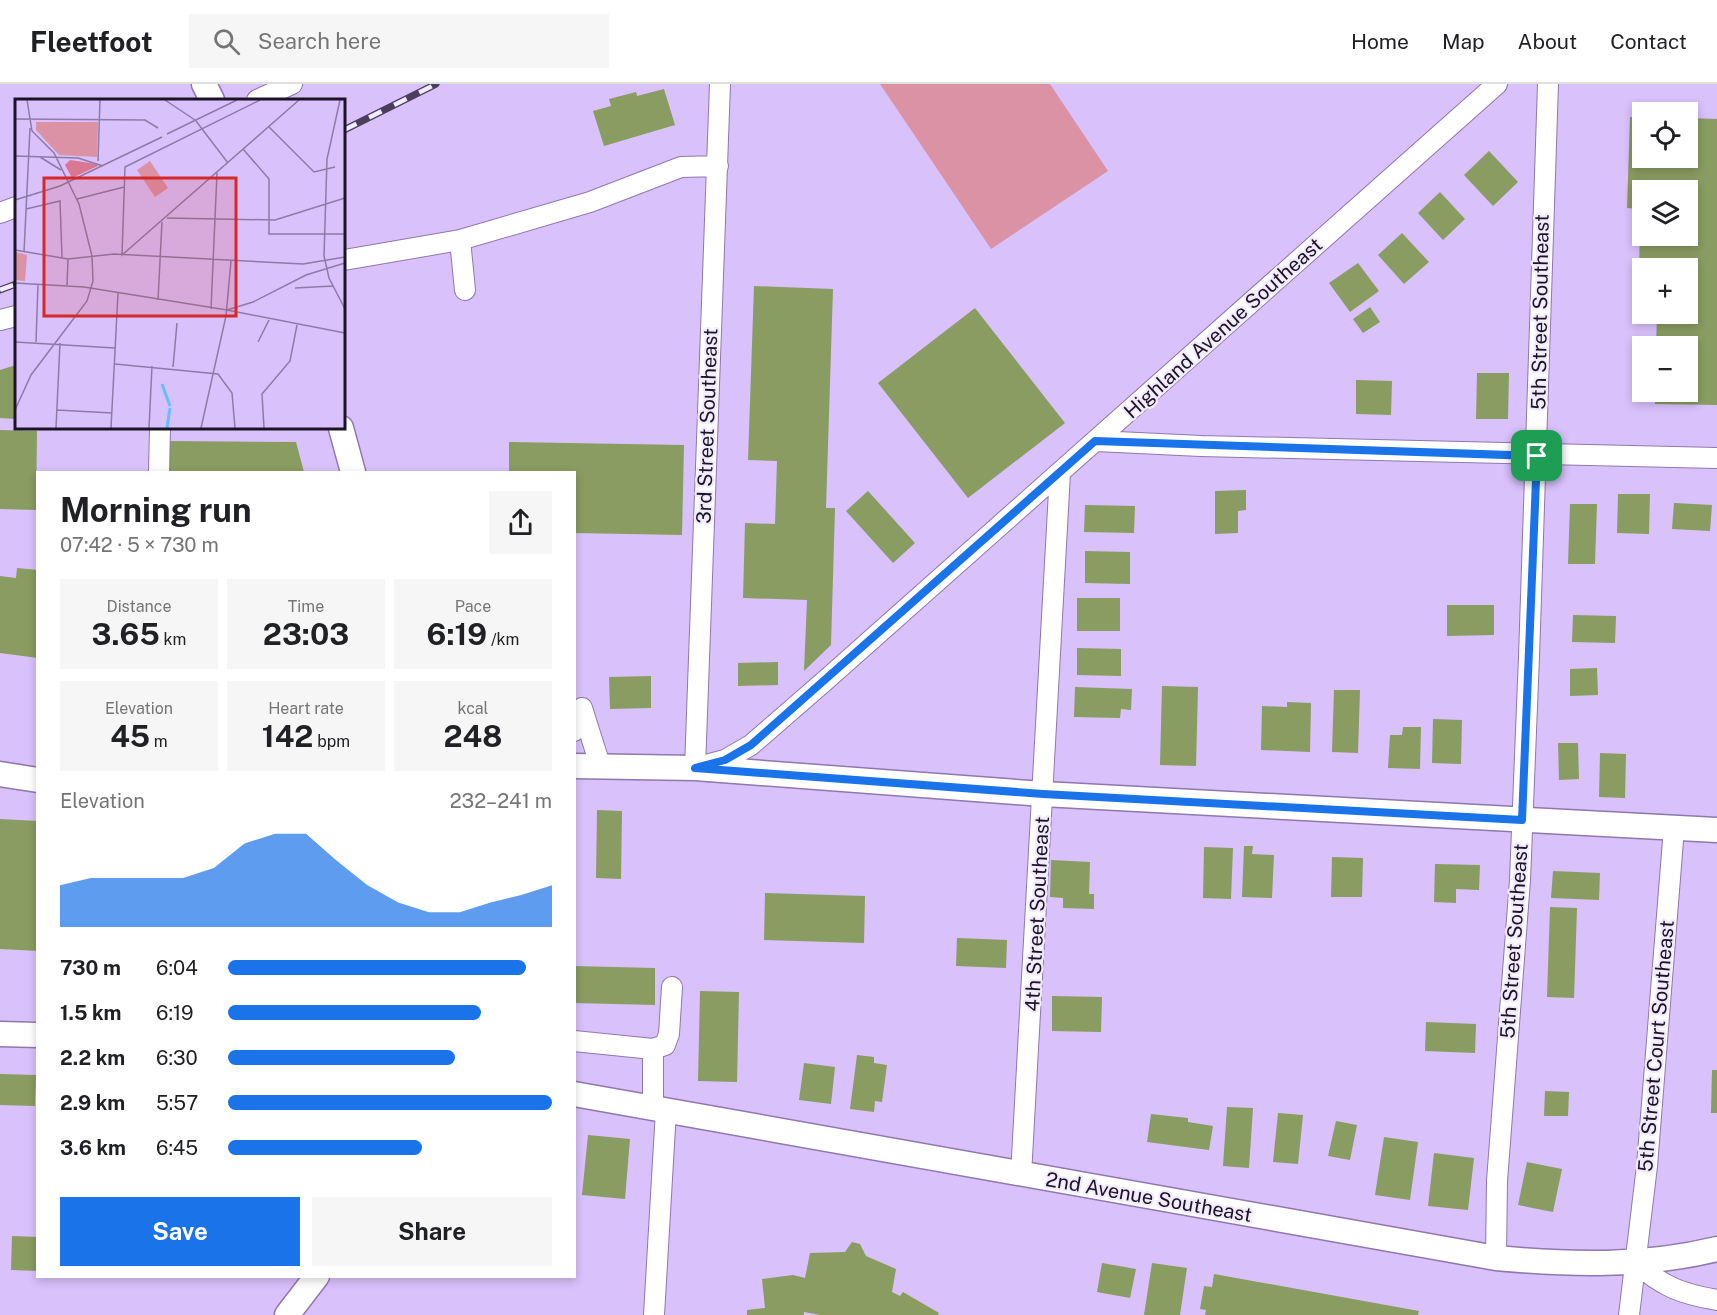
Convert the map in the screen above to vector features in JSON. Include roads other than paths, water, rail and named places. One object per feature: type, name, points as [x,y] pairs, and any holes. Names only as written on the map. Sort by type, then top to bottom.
[{"type":"main road","points":[[204,84],[212,99]]},
{"type":"main road","points":[[341,429],[353,471]]},
{"type":"main road","points":[[576,766],[695,768],[1043,794],[1717,830]]},
{"type":"main road","points":[[0,774],[36,780]]},
{"type":"main road","points":[[0,1034],[36,1035]]},
{"type":"main road","name":"2nd Avenue Southeast","points":[[576,1094],[1496,1258],[1596,1265],[1636,1263],[1717,1249]]},
{"type":"main road","points":[[287,1315],[315,1278]]},
{"type":"street","points":[[259,99],[292,84]]},
{"type":"street","name":"3rd Street Southeast","points":[[695,768],[720,84]]},
{"type":"street","name":"Highland Avenue Southeast","points":[[695,768],[725,760],[751,745],[1497,84]]},
{"type":"street","name":"5th Street Southeast","points":[[1496,1258],[1497,1181],[1522,820],[1537,456],[1548,84]]},
{"type":"street","points":[[345,260],[460,240],[590,202],[681,167],[717,166]]},
{"type":"street","points":[[0,213],[15,207]]},
{"type":"street","points":[[460,240],[465,290]]},
{"type":"street","points":[[0,320],[15,316]]},
{"type":"street","points":[[159,471],[160,429]]},
{"type":"street","points":[[1095,441],[1537,456],[1717,458]]},
{"type":"street","name":"4th Street Southeast","points":[[1021,1175],[1060,473]]},
{"type":"street","points":[[576,725],[582,708],[600,765]]},
{"type":"street","name":"5th Street Court Southeast","points":[[1636,1263],[1647,1166],[1674,828]]},
{"type":"street","points":[[576,1041],[653,1049],[664,1045],[669,1034],[672,987]]},
{"type":"street","points":[[653,1049],[659,1109],[654,1315]]},
{"type":"street","points":[[1636,1263],[1655,1280],[1683,1294],[1717,1300]]},
{"type":"street","points":[[1629,1315],[1636,1263]]},
{"type":"railway","points":[[345,130],[436,84]]},
{"type":"railway","points":[[0,290],[15,284]]}]
